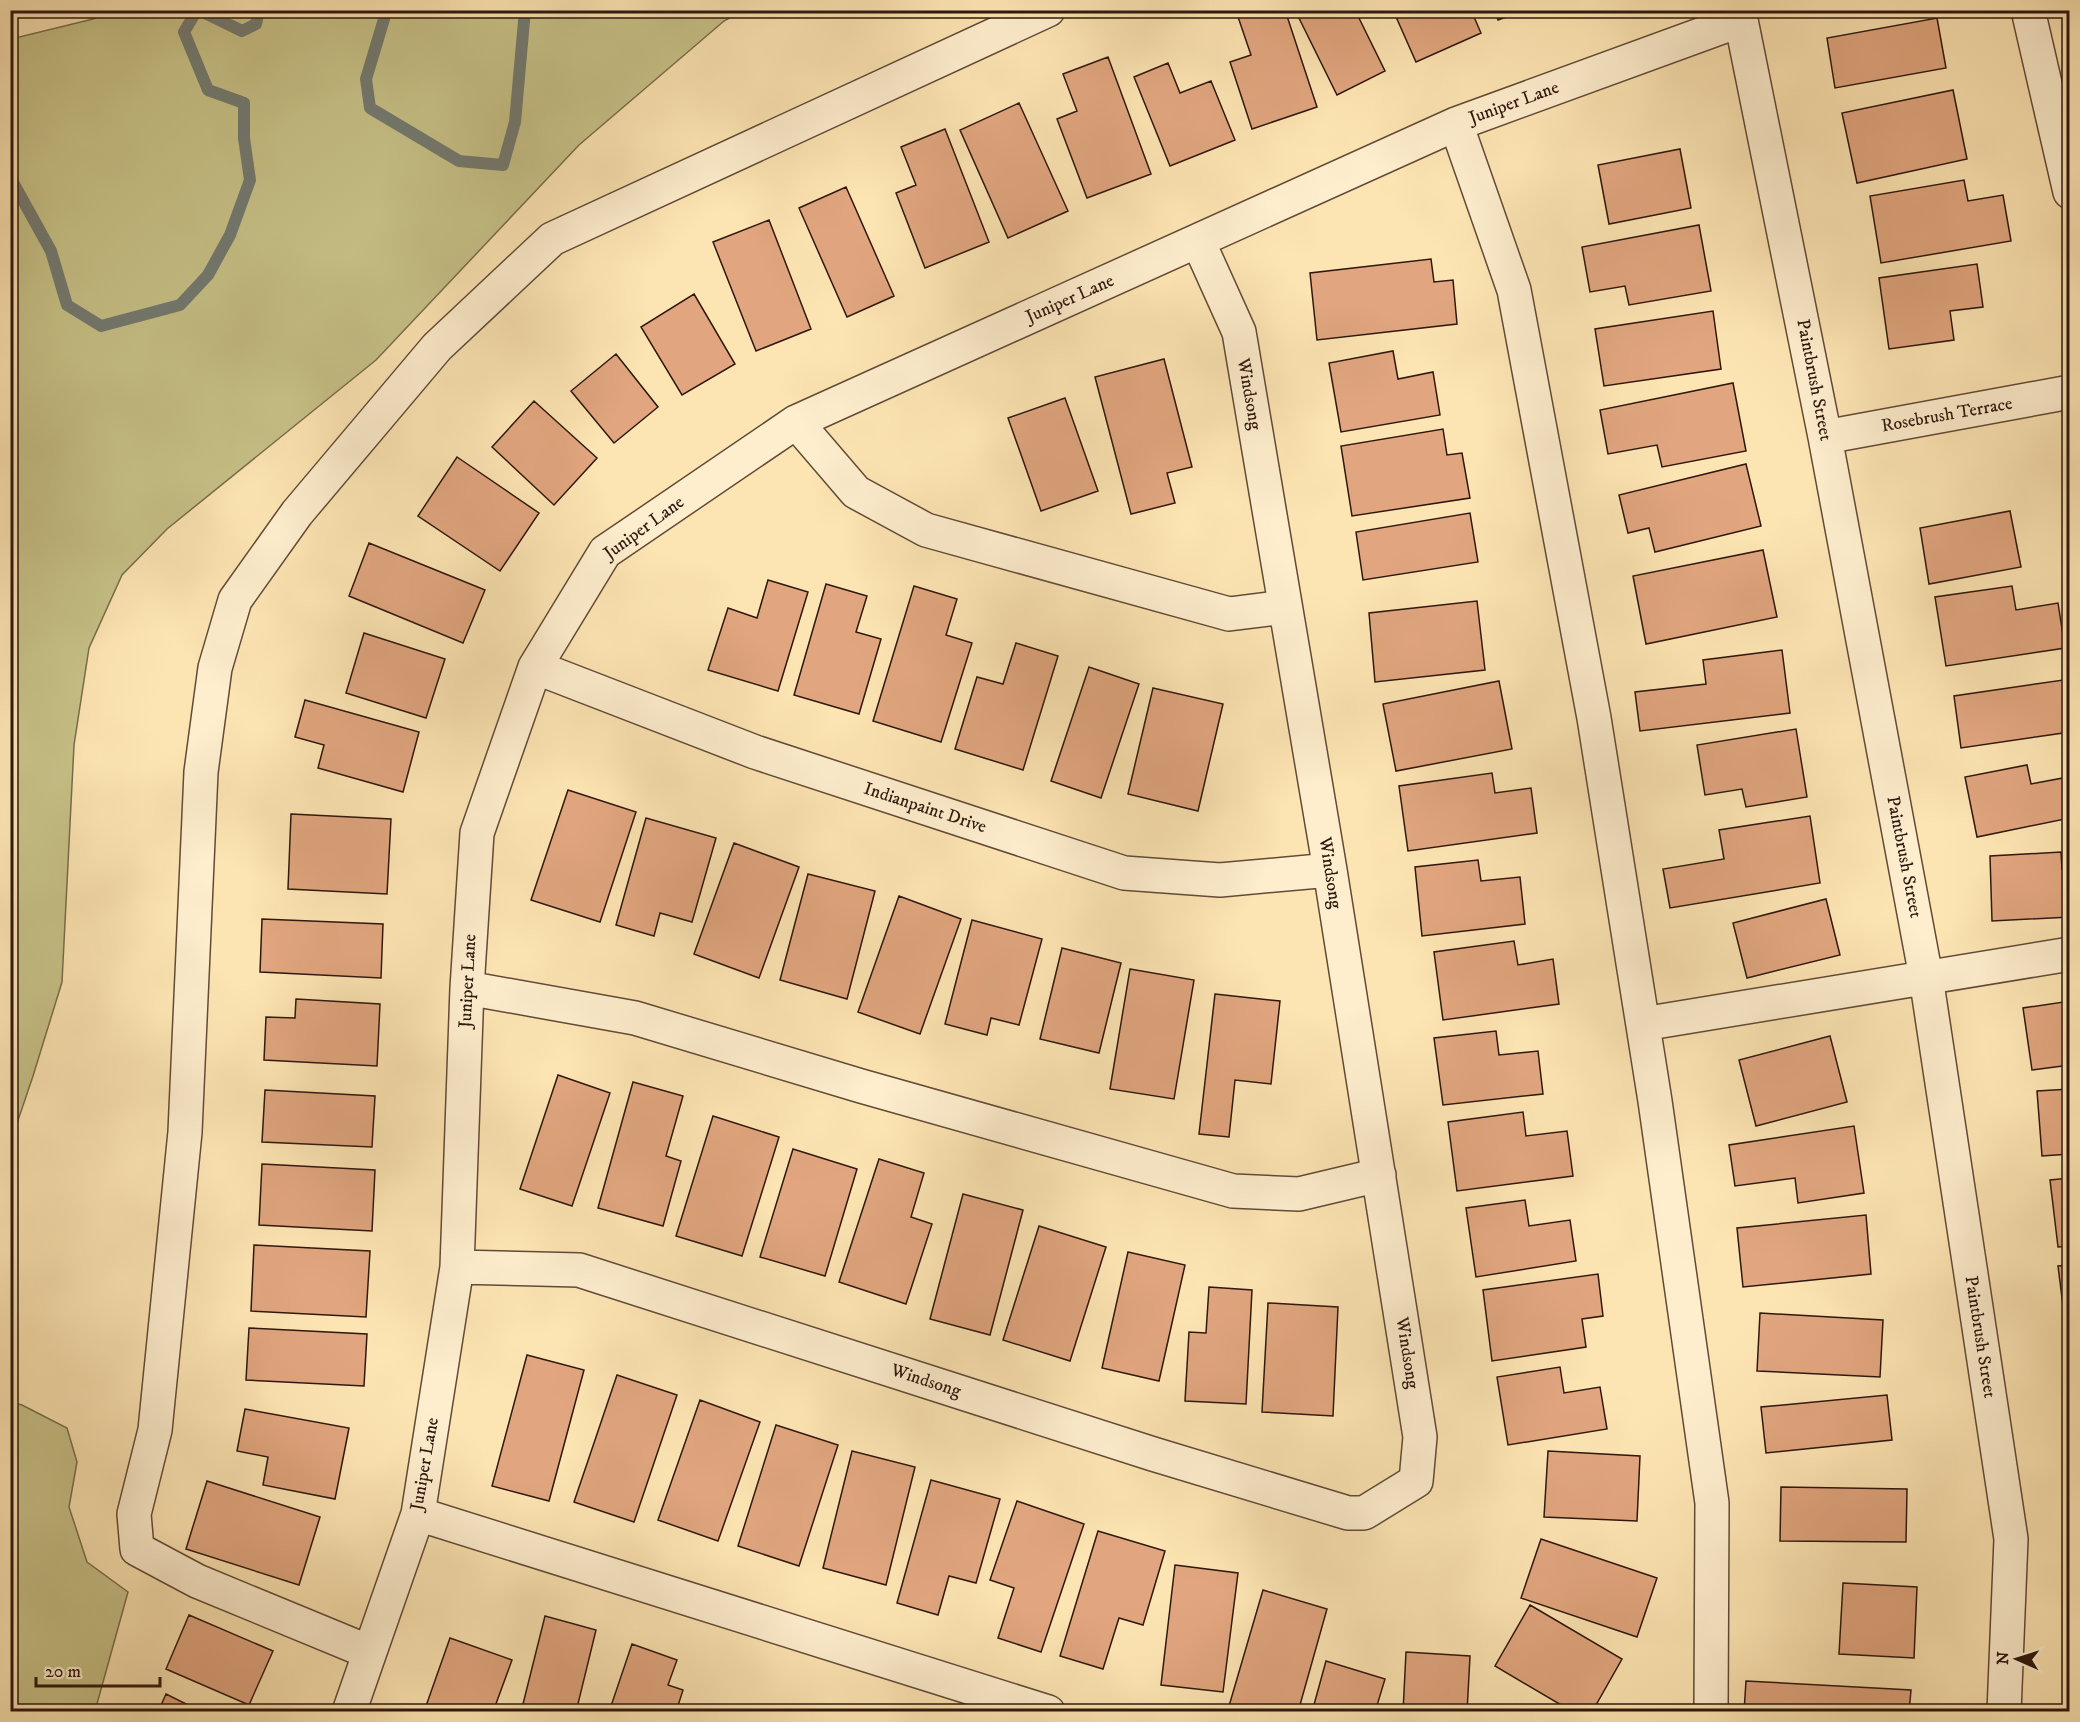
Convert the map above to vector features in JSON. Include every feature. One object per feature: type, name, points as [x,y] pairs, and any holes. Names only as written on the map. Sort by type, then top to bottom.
[{"type":"street","points":[[369,1652],[196,1581],[137,1549],[134,1514],[155,1430],[185,1132],[201,772],[215,668],[236,600],[297,513],[437,347],[552,239],[1048,10]]},
{"type":"street","points":[[2028,10],[2070,192]]},
{"type":"street","name":"Juniper Lane","points":[[349,1712],[418,1514],[457,1267],[467,988],[477,833],[535,667],[605,552],[796,422],[1456,124],[1740,15]]},
{"type":"street","name":"Paintbrush Street","points":[[1740,15],[1825,437],[1926,977],[2011,1539],[2004,1712]]},
{"type":"street","points":[[1456,124],[1514,290],[1594,718],[1643,1024],[1712,1503],[1711,1712]]},
{"type":"street","name":"Windsong","points":[[457,1267],[579,1270],[1154,1454],[1348,1513],[1364,1513],[1416,1481],[1420,1437],[1330,870],[1239,332],[1198,241]]},
{"type":"street","name":"Rosebrush Terrace","points":[[1825,437],[2070,392]]},
{"type":"street","points":[[796,422],[856,492],[926,530],[1229,614],[1285,607]]},
{"type":"street","name":"Indianpaint Drive","points":[[535,667],[755,752],[1124,873],[1220,880],[1330,870]]},
{"type":"street","points":[[1643,1024],[2070,954]]},
{"type":"street","points":[[467,988],[635,1018],[861,1086],[1233,1191],[1299,1194],[1379,1175]]},
{"type":"street","points":[[418,1514],[1048,1712]]},
{"type":"shaded area","points":[[113,10],[742,11],[724,21],[579,145],[376,360],[167,529],[122,575],[89,648],[74,745],[62,982],[11,1141],[11,39],[93,19]]},
{"type":"shaded area","points":[[11,1402],[22,1405],[67,1428],[77,1462],[69,1507],[87,1562],[128,1592],[95,1711],[11,1711]]},
{"type":"building","points":[[1285,10],[1317,107],[1252,129],[1230,62],[1251,55],[1236,11]]},
{"type":"building","points":[[1295,10],[1355,10],[1385,71],[1337,95]]},
{"type":"building","points":[[1393,10],[1471,10],[1481,33],[1416,62]]},
{"type":"building","points":[[1495,10],[1526,10],[1498,20]]},
{"type":"building","points":[[1937,18],[1946,68],[1835,88],[1827,38]]},
{"type":"building","points":[[1108,57],[1151,174],[1087,198],[1057,119],[1077,111],[1063,74]]},
{"type":"building","points":[[1168,63],[1180,93],[1211,81],[1235,140],[1170,166],[1134,77]]},
{"type":"building","points":[[1953,90],[1967,159],[1857,183],[1842,113]]},
{"type":"building","points":[[1019,103],[1068,211],[1008,238],[960,130]]},
{"type":"building","points":[[945,129],[989,242],[925,268],[896,193],[916,185],[901,147]]},
{"type":"building","points":[[1680,149],[1691,208],[1609,224],[1598,165]]},
{"type":"building","points":[[1964,180],[1968,201],[2003,195],[2011,241],[1881,263],[1870,196]]},
{"type":"building","points":[[846,187],[894,296],[847,317],[799,208]]},
{"type":"building","points":[[769,220],[811,329],[756,351],[713,242]]},
{"type":"building","points":[[1699,225],[1711,291],[1629,305],[1625,286],[1590,292],[1582,247]]},
{"type":"building","points":[[1431,259],[1434,282],[1453,280],[1457,324],[1317,340],[1310,273]]},
{"type":"building","points":[[1977,264],[1983,307],[1950,311],[1954,340],[1889,349],[1879,278]]},
{"type":"building","points":[[694,294],[735,364],[682,395],[641,327]]},
{"type":"building","points":[[1713,311],[1721,369],[1604,386],[1595,329]]},
{"type":"building","points":[[1393,351],[1398,379],[1433,372],[1440,415],[1341,432],[1329,363]]},
{"type":"building","points":[[616,354],[658,407],[614,443],[571,391]]},
{"type":"building","points":[[1164,359],[1192,467],[1167,473],[1175,503],[1131,514],[1095,377]]},
{"type":"building","points":[[1733,383],[1746,451],[1662,467],[1657,445],[1608,454],[1600,410]]},
{"type":"building","points":[[1065,398],[1098,491],[1041,511],[1008,418]]},
{"type":"building","points":[[534,401],[597,458],[554,505],[492,447]]},
{"type":"building","points":[[1443,429],[1447,455],[1462,453],[1470,498],[1352,516],[1341,446]]},
{"type":"building","points":[[457,457],[539,513],[500,571],[418,516]]},
{"type":"building","points":[[1746,464],[1761,526],[1655,552],[1649,528],[1628,533],[1619,495]]},
{"type":"building","points":[[2010,511],[2021,567],[1929,584],[1920,528]]},
{"type":"building","points":[[1470,513],[1478,562],[1363,580],[1356,532]]},
{"type":"building","points":[[369,543],[485,590],[463,643],[349,596]]},
{"type":"building","points":[[1763,550],[1777,617],[1646,644],[1633,576]]},
{"type":"building","points":[[768,580],[808,592],[778,691],[708,670],[728,608],[757,618]]},
{"type":"building","points":[[826,584],[867,596],[856,632],[881,639],[859,714],[794,695]]},
{"type":"building","points":[[914,586],[957,599],[946,635],[972,643],[941,742],[873,721]]},
{"type":"building","points":[[2012,586],[2016,610],[2058,603],[2065,648],[1946,666],[1935,597]]},
{"type":"building","points":[[1477,601],[1485,670],[1375,682],[1369,613]]},
{"type":"building","points":[[364,633],[445,659],[426,718],[346,693]]},
{"type":"building","points":[[1016,643],[1058,656],[1023,770],[955,749],[977,677],[1003,684]]},
{"type":"building","points":[[1782,650],[1790,713],[1640,731],[1635,692],[1706,684],[1703,660]]},
{"type":"building","points":[[1089,667],[1139,684],[1101,798],[1051,781]]},
{"type":"building","points":[[2070,679],[2070,732],[1961,748],[1954,696]]},
{"type":"building","points":[[1499,681],[1512,749],[1396,771],[1383,704]]},
{"type":"building","points":[[1153,688],[1223,704],[1198,811],[1128,794]]},
{"type":"building","points":[[305,700],[419,732],[403,792],[318,768],[324,745],[295,737]]},
{"type":"building","points":[[1796,729],[1807,797],[1746,807],[1742,789],[1705,795],[1697,745]]},
{"type":"building","points":[[2027,765],[2031,784],[2063,778],[2070,818],[1977,837],[1965,777]]},
{"type":"building","points":[[1492,773],[1495,793],[1531,788],[1537,833],[1408,851],[1399,786]]},
{"type":"building","points":[[568,790],[636,812],[600,922],[531,900]]},
{"type":"building","points":[[291,814],[391,819],[387,894],[288,889]]},
{"type":"building","points":[[1810,816],[1820,883],[1670,908],[1663,869],[1724,859],[1719,830]]},
{"type":"building","points":[[646,818],[716,838],[692,922],[660,913],[654,936],[616,925]]},
{"type":"building","points":[[734,843],[799,867],[759,978],[694,954]]},
{"type":"building","points":[[2061,852],[2062,869],[2070,869],[2070,917],[1992,921],[1990,856]]},
{"type":"building","points":[[1478,860],[1481,881],[1520,877],[1525,924],[1422,936],[1415,867]]},
{"type":"building","points":[[808,874],[875,891],[847,999],[780,980]]},
{"type":"building","points":[[899,896],[961,919],[920,1034],[858,1012]]},
{"type":"building","points":[[1826,899],[1840,955],[1747,978],[1733,923]]},
{"type":"building","points":[[262,919],[383,924],[381,978],[260,972]]},
{"type":"building","points":[[972,920],[1042,939],[1019,1025],[991,1018],[987,1035],[945,1024]]},
{"type":"building","points":[[1514,941],[1518,965],[1553,959],[1559,1004],[1443,1020],[1434,952]]},
{"type":"building","points":[[1062,948],[1121,963],[1099,1053],[1040,1039]]},
{"type":"building","points":[[1130,969],[1194,980],[1174,1099],[1110,1089]]},
{"type":"building","points":[[1215,994],[1280,1001],[1271,1084],[1235,1080],[1229,1137],[1199,1134]]},
{"type":"building","points":[[296,999],[380,1004],[377,1066],[264,1060],[266,1017],[295,1018]]},
{"type":"building","points":[[2070,1001],[2070,1065],[2032,1070],[2023,1008]]},
{"type":"building","points":[[1496,1031],[1499,1055],[1538,1051],[1543,1094],[1443,1105],[1434,1038]]},
{"type":"building","points":[[1830,1036],[1847,1102],[1756,1126],[1739,1060]]},
{"type":"building","points":[[558,1075],[610,1093],[572,1206],[520,1189]]},
{"type":"building","points":[[633,1082],[683,1096],[666,1156],[681,1161],[663,1226],[598,1208]]},
{"type":"building","points":[[2070,1089],[2070,1154],[2042,1156],[2037,1091]]},
{"type":"building","points":[[265,1090],[375,1096],[372,1147],[262,1142]]},
{"type":"building","points":[[1523,1112],[1526,1136],[1567,1131],[1573,1176],[1457,1191],[1448,1122]]},
{"type":"building","points":[[713,1116],[779,1137],[742,1256],[676,1236]]},
{"type":"building","points":[[1854,1126],[1864,1193],[1798,1203],[1795,1178],[1735,1186],[1729,1145]]},
{"type":"building","points":[[793,1149],[857,1169],[825,1276],[760,1257]]},
{"type":"building","points":[[879,1159],[924,1173],[911,1217],[932,1224],[906,1304],[839,1282]]},
{"type":"building","points":[[262,1164],[375,1170],[372,1231],[259,1225]]},
{"type":"building","points":[[2070,1178],[2070,1246],[2058,1247],[2050,1180]]},
{"type":"building","points":[[963,1194],[1023,1210],[990,1335],[930,1319]]},
{"type":"building","points":[[1525,1200],[1529,1226],[1570,1220],[1576,1261],[1476,1277],[1466,1208]]},
{"type":"building","points":[[1866,1215],[1871,1274],[1743,1287],[1737,1228]]},
{"type":"building","points":[[1039,1226],[1106,1247],[1070,1361],[1003,1340]]},
{"type":"building","points":[[254,1245],[370,1251],[366,1317],[251,1311]]},
{"type":"building","points":[[1128,1252],[1185,1265],[1159,1381],[1102,1368]]},
{"type":"building","points":[[2070,1265],[2070,1330],[2066,1330],[2058,1266]]},
{"type":"building","points":[[1598,1274],[1603,1316],[1582,1319],[1586,1347],[1492,1361],[1483,1290]]},
{"type":"building","points":[[1209,1287],[1252,1290],[1246,1404],[1185,1401],[1189,1332],[1206,1333]]},
{"type":"building","points":[[1268,1303],[1338,1307],[1333,1416],[1262,1412]]},
{"type":"building","points":[[1760,1313],[1883,1320],[1880,1377],[1757,1371]]},
{"type":"building","points":[[249,1328],[367,1334],[364,1386],[246,1380]]},
{"type":"building","points":[[527,1355],[584,1370],[549,1501],[492,1486]]},
{"type":"building","points":[[1560,1367],[1564,1393],[1600,1387],[1607,1429],[1508,1445],[1497,1377]]},
{"type":"building","points":[[617,1375],[677,1395],[634,1522],[574,1502]]},
{"type":"building","points":[[1887,1395],[1892,1440],[1766,1453],[1761,1407]]},
{"type":"building","points":[[700,1400],[760,1422],[718,1541],[658,1520]]},
{"type":"building","points":[[245,1409],[349,1428],[335,1499],[263,1485],[268,1457],[237,1451]]},
{"type":"building","points":[[776,1425],[838,1445],[799,1566],[738,1546]]},
{"type":"building","points":[[852,1451],[915,1467],[886,1585],[823,1568]]},
{"type":"building","points":[[1548,1451],[1640,1456],[1637,1521],[1544,1517]]},
{"type":"building","points":[[931,1480],[1000,1499],[976,1583],[949,1576],[938,1615],[897,1603]]},
{"type":"building","points":[[207,1481],[320,1517],[299,1585],[186,1549]]},
{"type":"building","points":[[1781,1487],[1907,1489],[1906,1542],[1780,1541]]},
{"type":"building","points":[[1017,1501],[1084,1524],[1041,1652],[998,1638],[1014,1588],[990,1580]]},
{"type":"building","points":[[1098,1531],[1165,1551],[1143,1625],[1119,1618],[1103,1669],[1060,1656]]},
{"type":"building","points":[[1541,1539],[1657,1578],[1637,1637],[1521,1598]]},
{"type":"building","points":[[1175,1565],[1238,1573],[1223,1692],[1161,1685]]},
{"type":"building","points":[[1843,1583],[1917,1587],[1914,1658],[1839,1654]]},
{"type":"building","points":[[1263,1590],[1327,1609],[1298,1712],[1248,1712],[1229,1706]]},
{"type":"building","points":[[1530,1605],[1622,1659],[1592,1712],[1573,1712],[1495,1666]]},
{"type":"building","points":[[189,1615],[273,1651],[249,1705],[166,1669]]},
{"type":"building","points":[[545,1616],[596,1630],[576,1712],[521,1712]]},
{"type":"building","points":[[450,1638],[512,1660],[493,1712],[442,1712],[426,1706]]},
{"type":"building","points":[[632,1644],[677,1660],[668,1685],[683,1690],[676,1712],[609,1712]]},
{"type":"building","points":[[1406,1652],[1470,1656],[1467,1712],[1403,1712]]},
{"type":"building","points":[[1326,1661],[1385,1679],[1375,1712],[1312,1712]]},
{"type":"building","points":[[1746,1681],[1911,1690],[1909,1712],[1744,1712]]},
{"type":"building","points":[[166,1694],[202,1712],[158,1712]]},
{"type":"waterway","points":[[10,177],[51,251],[67,305],[101,326],[180,305],[208,275],[230,235],[250,180],[244,138],[244,103],[208,90],[184,32],[197,10]]},
{"type":"waterway","points":[[199,10],[242,31],[256,24],[259,10]]},
{"type":"waterway","points":[[384,10],[384,19],[366,79],[370,108],[459,161],[503,165],[515,122],[525,10]]}]
